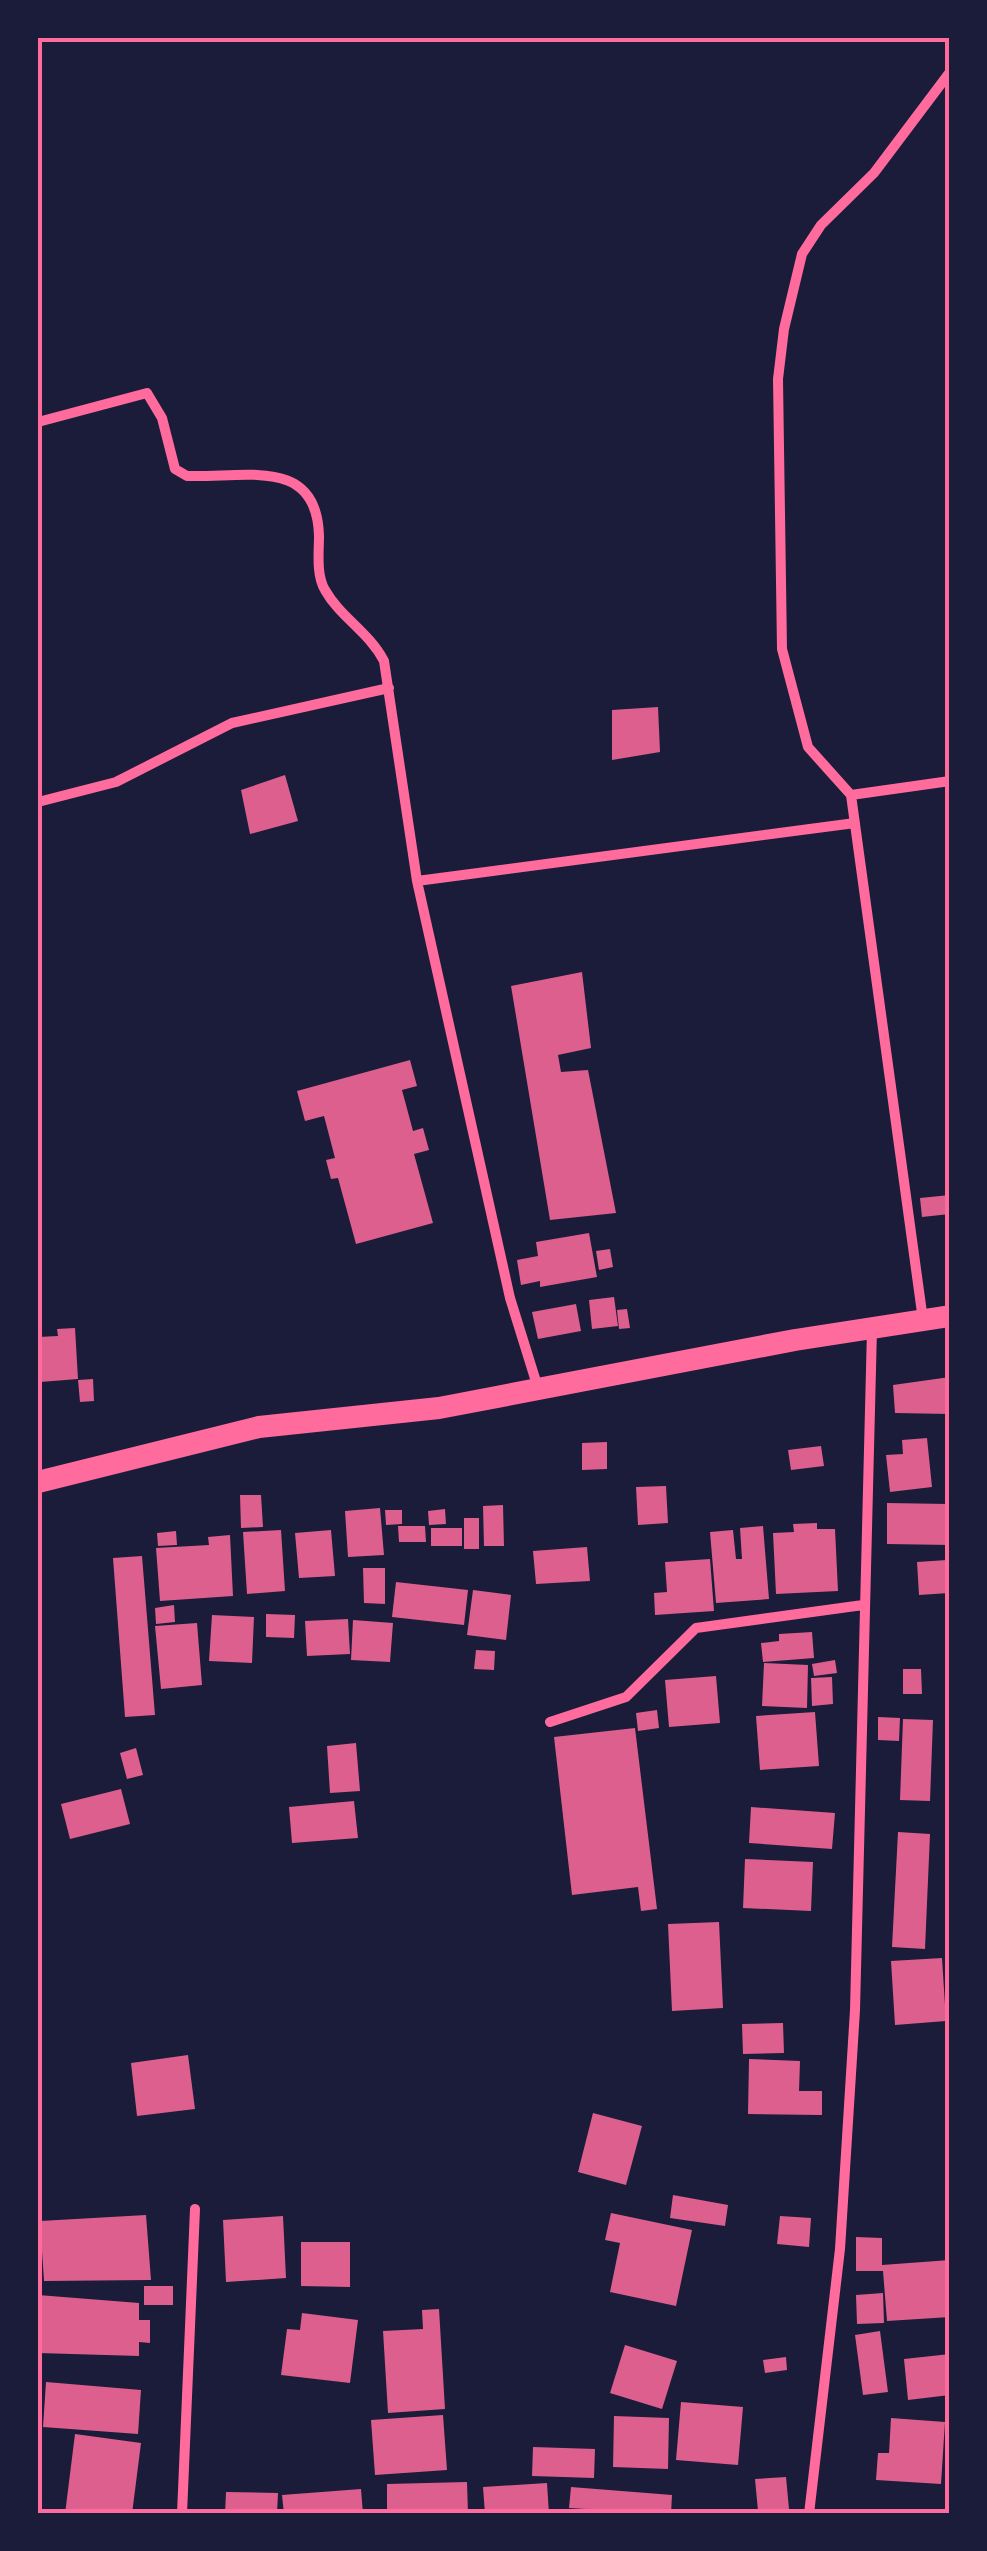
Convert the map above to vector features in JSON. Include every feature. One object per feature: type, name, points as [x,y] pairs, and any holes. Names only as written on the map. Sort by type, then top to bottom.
[{"type":"main road","points":[[38,1482],[259,1427],[440,1408],[950,1316]]},
{"type":"street","points":[[923,1322],[852,796],[808,747],[782,649],[778,379],[784,329],[802,254],[821,225],[874,173],[950,72]]},
{"type":"street","points":[[38,422],[147,393],[162,418],[175,470],[187,476],[267,476],[302,486],[318,511],[324,589],[372,638],[384,661],[416,881],[505,1280],[538,1388]]},
{"type":"street","points":[[38,802],[116,782],[232,723],[389,688]]},
{"type":"street","points":[[852,796],[950,780]]},
{"type":"street","points":[[416,881],[855,823]]},
{"type":"street","points":[[810,2514],[840,2249],[855,2010],[872,1328]]},
{"type":"street","points":[[550,1722],[626,1698],[696,1628],[863,1605]]},
{"type":"street","points":[[182,2514],[195,2209]]},
{"type":"building","points":[[658,707],[660,752],[612,760],[612,710]]},
{"type":"building","points":[[285,775],[298,821],[250,834],[241,790]]},
{"type":"building","points":[[582,972],[591,1048],[558,1055],[561,1072],[588,1070],[616,1213],[550,1220],[511,986]]},
{"type":"building","points":[[410,1060],[417,1086],[402,1090],[413,1131],[423,1128],[429,1150],[414,1154],[433,1223],[356,1244],[338,1178],[331,1179],[326,1160],[335,1158],[324,1116],[305,1121],[297,1091]]},
{"type":"building","points":[[950,1195],[950,1214],[922,1217],[920,1198]]},
{"type":"building","points":[[589,1233],[597,1277],[540,1287],[540,1281],[521,1285],[517,1260],[538,1256],[536,1242]]},
{"type":"building","points":[[38,1239],[42,1239],[42,1321],[38,1321]]},
{"type":"building","points":[[610,1249],[613,1267],[599,1270],[596,1251]]},
{"type":"building","points":[[614,1297],[618,1326],[592,1329],[589,1300]]},
{"type":"building","points":[[576,1304],[581,1331],[538,1339],[532,1312]]},
{"type":"building","points":[[627,1309],[630,1328],[619,1329],[617,1310]]},
{"type":"building","points":[[75,1328],[78,1379],[40,1382],[38,1337],[58,1336],[57,1329]]},
{"type":"building","points":[[950,1377],[950,1414],[895,1413],[893,1385]]},
{"type":"building","points":[[93,1379],[94,1401],[80,1402],[78,1380]]},
{"type":"building","points":[[927,1438],[932,1487],[890,1492],[886,1455],[903,1454],[902,1440]]},
{"type":"building","points":[[607,1442],[607,1469],[582,1470],[582,1443]]},
{"type":"building","points":[[821,1446],[824,1466],[791,1470],[788,1450]]},
{"type":"building","points":[[666,1486],[668,1523],[638,1525],[636,1487]]},
{"type":"building","points":[[240,1495],[261,1495],[263,1527],[241,1528]]},
{"type":"building","points":[[887,1503],[950,1504],[950,1545],[887,1544]]},
{"type":"building","points":[[503,1505],[504,1546],[484,1546],[483,1506]]},
{"type":"building","points":[[380,1508],[384,1555],[348,1557],[345,1511]]},
{"type":"building","points":[[445,1509],[446,1524],[429,1525],[428,1511]]},
{"type":"building","points":[[385,1510],[402,1510],[402,1524],[386,1525]]},
{"type":"building","points":[[464,1518],[479,1518],[479,1549],[464,1549]]},
{"type":"building","points":[[817,1523],[817,1529],[835,1529],[838,1591],[776,1594],[773,1533],[794,1532],[793,1524]]},
{"type":"building","points":[[398,1526],[425,1526],[426,1542],[399,1542]]},
{"type":"building","points":[[763,1526],[769,1599],[716,1603],[710,1532],[733,1530],[736,1559],[742,1559],[740,1528]]},
{"type":"building","points":[[431,1528],[462,1528],[462,1546],[431,1546]]},
{"type":"building","points":[[281,1530],[285,1591],[247,1594],[243,1532]]},
{"type":"building","points":[[331,1530],[335,1576],[299,1578],[295,1533]]},
{"type":"building","points":[[176,1531],[177,1545],[158,1546],[157,1533]]},
{"type":"building","points":[[230,1535],[233,1596],[160,1601],[156,1548],[209,1545],[208,1537]]},
{"type":"building","points":[[587,1547],[590,1581],[536,1584],[533,1551]]},
{"type":"building","points":[[142,1556],[155,1715],[125,1717],[113,1558]]},
{"type":"building","points":[[710,1559],[714,1611],[655,1615],[654,1593],[667,1592],[665,1562]]},
{"type":"building","points":[[947,1560],[949,1593],[919,1595],[917,1562]]},
{"type":"building","points":[[363,1568],[385,1568],[385,1604],[364,1603]]},
{"type":"building","points":[[396,1582],[468,1590],[464,1625],[392,1617]]},
{"type":"building","points":[[473,1590],[511,1595],[506,1640],[467,1635]]},
{"type":"building","points":[[174,1605],[175,1622],[156,1624],[155,1608]]},
{"type":"building","points":[[266,1614],[295,1615],[294,1638],[266,1637]]},
{"type":"building","points":[[212,1615],[254,1617],[252,1663],[209,1661]]},
{"type":"building","points":[[348,1619],[350,1654],[307,1656],[305,1621]]},
{"type":"building","points":[[353,1620],[393,1623],[390,1662],[351,1660]]},
{"type":"building","points":[[197,1623],[202,1685],[161,1689],[155,1626]]},
{"type":"building","points":[[812,1632],[814,1658],[763,1662],[761,1643],[779,1641],[779,1634]]},
{"type":"building","points":[[476,1650],[495,1651],[494,1670],[474,1669]]},
{"type":"building","points":[[835,1660],[837,1673],[814,1676],[812,1664]]},
{"type":"building","points":[[764,1663],[808,1665],[807,1708],[762,1706]]},
{"type":"building","points":[[903,1669],[921,1669],[922,1694],[903,1694]]},
{"type":"building","points":[[716,1676],[720,1723],[669,1727],[665,1680]]},
{"type":"building","points":[[832,1677],[833,1704],[812,1706],[811,1678]]},
{"type":"building","points":[[657,1710],[659,1728],[638,1731],[636,1713]]},
{"type":"building","points":[[815,1712],[819,1766],[760,1770],[756,1716]]},
{"type":"building","points":[[878,1717],[900,1718],[899,1741],[878,1740]]},
{"type":"building","points":[[903,1719],[933,1720],[930,1801],[900,1800]]},
{"type":"building","points":[[635,1728],[657,1909],[641,1911],[638,1887],[572,1895],[554,1737]]},
{"type":"building","points":[[356,1743],[360,1791],[330,1793],[327,1746]]},
{"type":"building","points":[[136,1748],[143,1775],[127,1779],[120,1753]]},
{"type":"building","points":[[121,1789],[130,1824],[70,1839],[61,1804]]},
{"type":"building","points":[[354,1801],[358,1838],[292,1843],[289,1807]]},
{"type":"building","points":[[751,1807],[835,1813],[832,1849],[749,1843]]},
{"type":"building","points":[[898,1832],[930,1834],[925,1949],[892,1947]]},
{"type":"building","points":[[745,1859],[813,1862],[811,1911],[743,1908]]},
{"type":"building","points":[[719,1922],[723,2008],[672,2011],[668,1924]]},
{"type":"building","points":[[942,1958],[946,2021],[895,2025],[891,1961]]},
{"type":"building","points":[[783,2023],[784,2053],[743,2054],[742,2024]]},
{"type":"building","points":[[188,2055],[195,2109],[137,2116],[131,2063]]},
{"type":"building","points":[[749,2059],[800,2061],[799,2091],[822,2091],[822,2115],[748,2114]]},
{"type":"building","points":[[593,2113],[642,2126],[626,2185],[578,2172]]},
{"type":"building","points":[[673,2195],[728,2205],[725,2226],[670,2218]]},
{"type":"building","points":[[611,2213],[692,2230],[676,2306],[610,2292],[620,2243],[605,2240]]},
{"type":"building","points":[[146,2215],[151,2280],[44,2281],[40,2221]]},
{"type":"building","points":[[283,2216],[286,2278],[226,2282],[223,2220]]},
{"type":"building","points":[[780,2216],[811,2218],[809,2247],[777,2244]]},
{"type":"building","points":[[856,2237],[882,2238],[882,2265],[950,2260],[950,2317],[887,2321],[883,2271],[856,2271]]},
{"type":"building","points":[[301,2242],[350,2242],[350,2287],[301,2286]]},
{"type":"building","points":[[144,2286],[173,2286],[173,2305],[144,2305]]},
{"type":"building","points":[[883,2293],[884,2323],[857,2324],[856,2295]]},
{"type":"building","points":[[38,2295],[139,2303],[139,2320],[150,2320],[150,2343],[139,2342],[139,2356],[38,2353]]},
{"type":"building","points":[[439,2309],[445,2409],[388,2413],[383,2331],[423,2329],[422,2310]]},
{"type":"building","points":[[302,2313],[358,2320],[350,2383],[281,2375],[287,2329],[300,2330]]},
{"type":"building","points":[[880,2331],[888,2392],[863,2395],[855,2335]]},
{"type":"building","points":[[625,2345],[677,2361],[662,2409],[610,2393]]},
{"type":"building","points":[[950,2354],[950,2395],[908,2400],[904,2359]]},
{"type":"building","points":[[786,2357],[787,2370],[765,2373],[763,2360]]},
{"type":"building","points":[[46,2382],[141,2390],[138,2434],[43,2427]]},
{"type":"building","points":[[681,2402],[743,2407],[738,2465],[676,2460]]},
{"type":"building","points":[[443,2415],[447,2470],[375,2475],[371,2420]]},
{"type":"building","points":[[614,2416],[669,2418],[668,2469],[613,2467]]},
{"type":"building","points":[[891,2418],[945,2422],[941,2484],[876,2480],[878,2453],[889,2453]]},
{"type":"building","points":[[75,2434],[141,2443],[132,2514],[65,2514]]},
{"type":"building","points":[[533,2447],[595,2449],[594,2478],[532,2476]]},
{"type":"building","points":[[786,2477],[789,2509],[758,2511],[755,2479]]},
{"type":"building","points":[[467,2482],[468,2514],[387,2514],[387,2484]]},
{"type":"building","points":[[547,2483],[549,2514],[485,2514],[483,2487]]},
{"type":"building","points":[[571,2487],[672,2495],[671,2514],[569,2508]]},
{"type":"building","points":[[361,2489],[363,2514],[284,2514],[282,2495]]},
{"type":"building","points":[[226,2492],[278,2493],[277,2514],[225,2514]]}]
